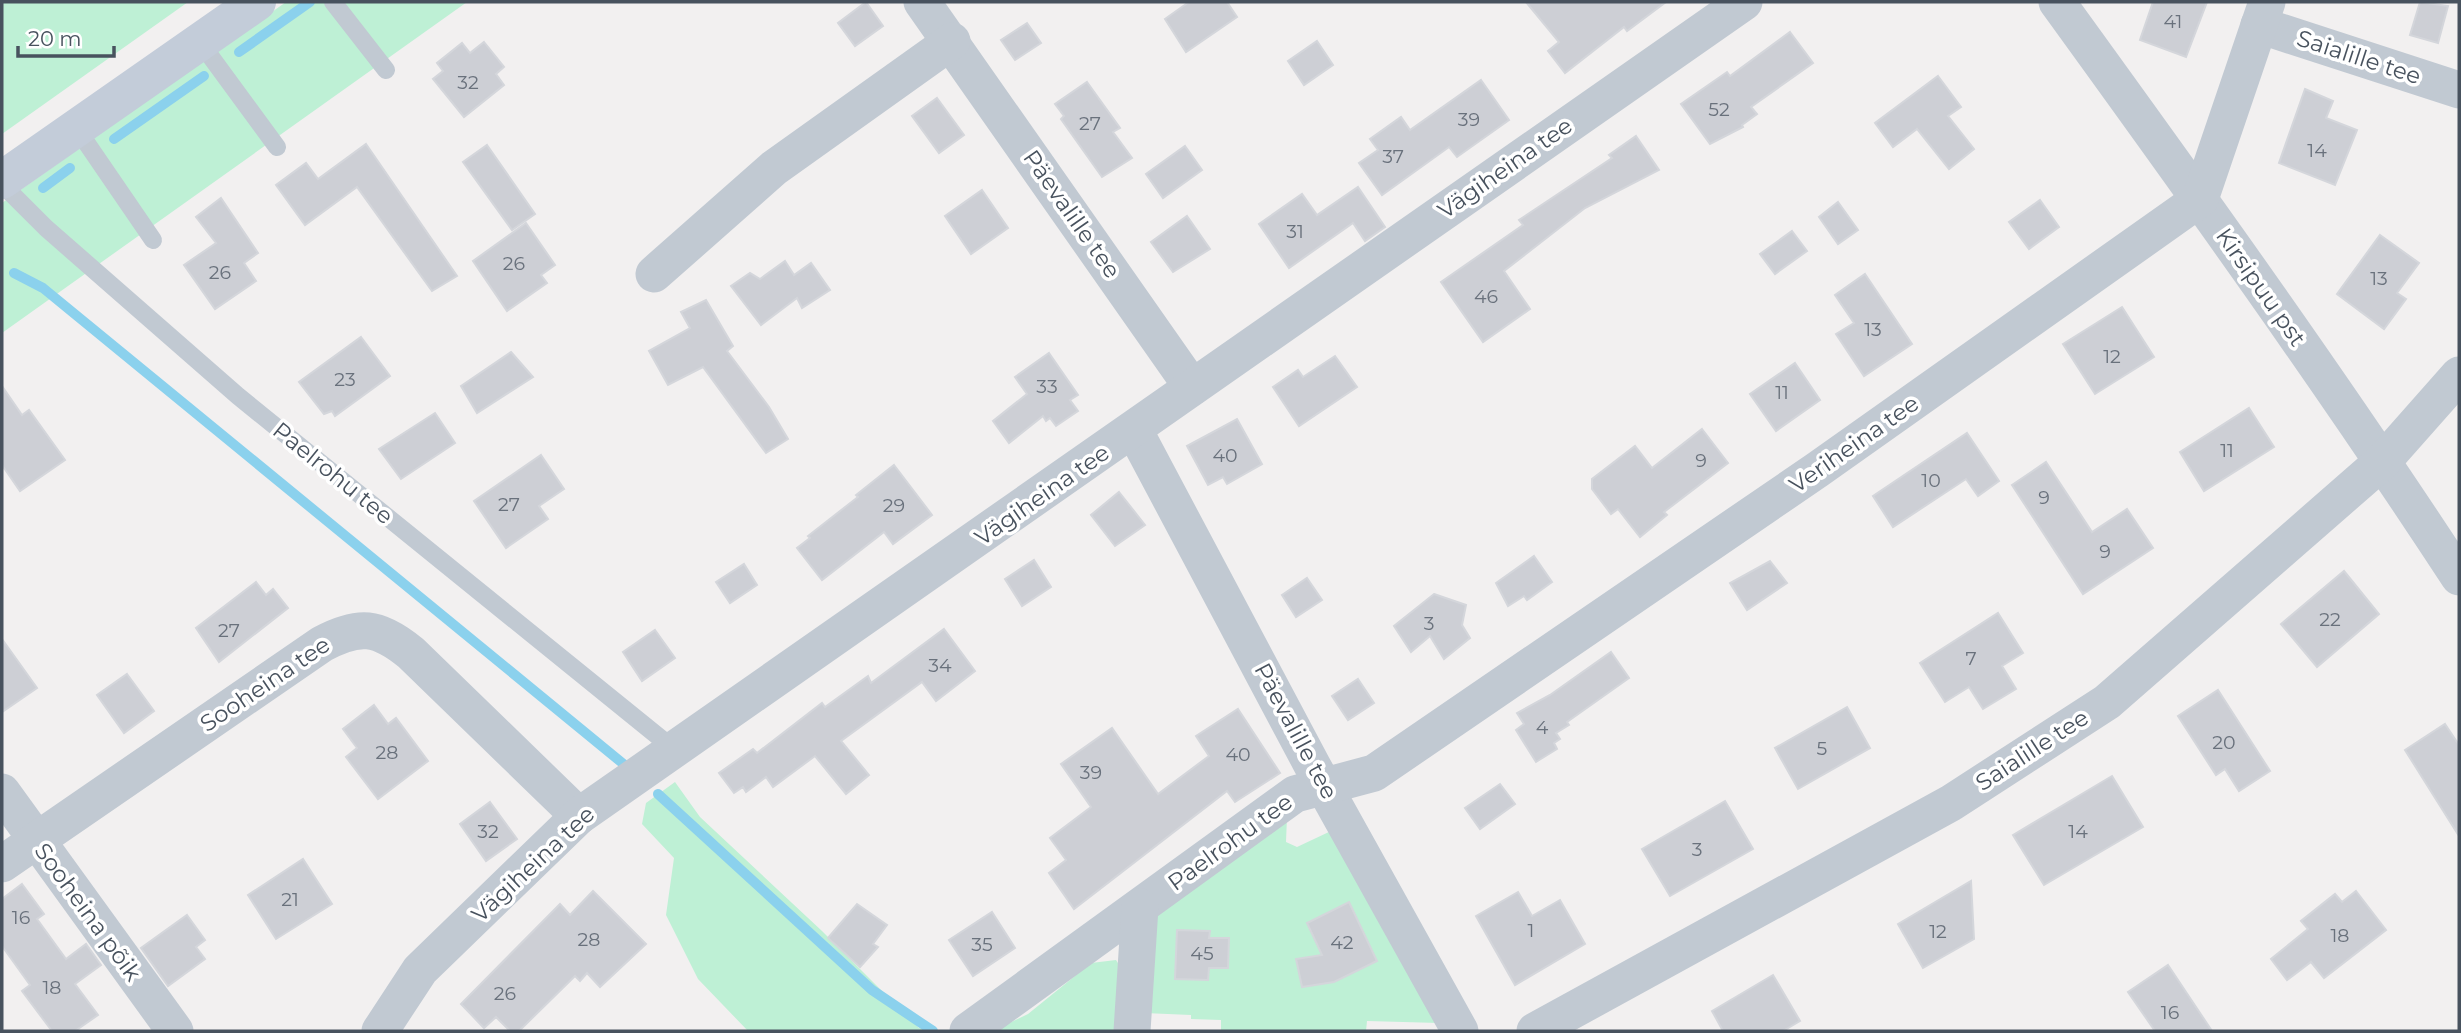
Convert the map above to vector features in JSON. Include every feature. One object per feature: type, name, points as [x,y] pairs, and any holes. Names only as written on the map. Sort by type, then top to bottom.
[{"type":"street","points":[[2,182],[257,2]]},
{"type":"street","name":"Päevalille tee","points":[[922,2],[1192,387]]},
{"type":"street","name":"Vägiheina tee","points":[[380,1031],[420,970],[579,816],[1744,2]]},
{"type":"street","name":"Kirsipuu pst","points":[[2057,2],[2200,199],[2383,461],[2459,577]]},
{"type":"street","points":[[2200,199],[2263,13]]},
{"type":"street","name":"Saialille tee","points":[[2263,13],[2459,90]]},
{"type":"street","points":[[654,274],[774,168],[951,41]]},
{"type":"street","name":"Veriheina tee","points":[[1325,787],[1374,774],[1817,470],[2200,199]]},
{"type":"street","name":"Saialille tee","points":[[1535,1031],[1951,803],[2107,702],[2383,461],[2459,376]]},
{"type":"street","name":"Päevalille tee","points":[[1135,430],[1325,787],[1460,1031]]},
{"type":"street","name":"Sooheina tee","points":[[2,864],[322,644],[345,631],[367,629],[394,639],[411,653],[579,816]]},
{"type":"street","name":"Paelrohu tee","points":[[968,1031],[1295,794],[1325,787]]},
{"type":"street","name":"Sooheina põik","points":[[2,792],[175,1031]]},
{"type":"street","points":[[1132,1031],[1140,907]]},
{"type":"lane","points":[[333,2],[386,70]]},
{"type":"lane","points":[[200,42],[277,147]]},
{"type":"lane","points":[[77,129],[153,240]]},
{"type":"lane","name":"Paelrohu tee","points":[[2,182],[46,228],[238,396],[675,750]]},
{"type":"green space","points":[[2,2],[188,2],[2,134]]},
{"type":"green space","points":[[286,2],[467,2],[2,333],[2,203]]},
{"type":"green space","points":[[675,782],[700,817],[822,931],[919,1028],[930,1031],[748,1031],[698,979],[666,915],[674,858],[642,824],[646,803]]},
{"type":"green space","points":[[1287,817],[1286,842],[1297,847],[1331,831],[1439,1023],[1367,1021],[1366,1031],[1221,1031],[1221,1020],[1191,1019],[1191,1015],[1144,1013],[1150,913]]},
{"type":"green space","points":[[1116,960],[1123,971],[1121,1031],[993,1031],[1028,1014],[1091,963]]},
{"type":"building","points":[[866,2],[883,26],[855,46],[838,23]]},
{"type":"building","points":[[1189,2],[1227,2],[1237,17],[1186,52],[1165,19]]},
{"type":"building","points":[[1526,2],[1666,2],[1627,31],[1624,27],[1565,73],[1548,51],[1559,42]]},
{"type":"building","points":[[2153,2],[2207,2],[2186,57],[2140,40]]},
{"type":"building","points":[[2420,2],[2448,6],[2438,43],[2410,35]]},
{"type":"building","points":[[1027,23],[1041,43],[1015,60],[1001,40]]},
{"type":"building","points":[[1790,32],[1813,63],[1751,107],[1757,114],[1742,125],[1743,127],[1710,144],[1681,104],[1727,72],[1730,76]]},
{"type":"building","points":[[1317,41],[1333,65],[1304,85],[1288,61]]},
{"type":"building","points":[[484,42],[504,67],[496,74],[504,85],[464,117],[433,79],[443,71],[437,63],[462,43],[470,53]]},
{"type":"building","points":[[1938,76],[1961,107],[1948,116],[1974,149],[1949,169],[1917,129],[1893,147],[1875,123]]},
{"type":"building","points":[[1481,80],[1509,120],[1457,157],[1449,147],[1382,195],[1359,163],[1378,150],[1370,139],[1401,117],[1410,130]]},
{"type":"building","points":[[1087,82],[1120,128],[1113,132],[1132,158],[1102,177],[1061,119],[1064,116],[1055,104]]},
{"type":"building","points":[[2305,89],[2333,101],[2326,118],[2357,130],[2335,185],[2279,163]]},
{"type":"building","points":[[937,98],[964,135],[939,153],[912,116]]},
{"type":"building","points":[[1636,136],[1659,170],[1585,208],[1504,271],[1530,309],[1483,342],[1441,282],[1523,225],[1519,220],[1612,158],[1609,155]]},
{"type":"building","points":[[366,144],[457,276],[432,291],[357,187],[305,225],[276,185],[306,163],[318,179]]},
{"type":"building","points":[[487,145],[535,214],[512,230],[463,162]]},
{"type":"building","points":[[1185,146],[1202,170],[1163,198],[1146,174]]},
{"type":"building","points":[[1358,187],[1385,227],[1365,241],[1353,223],[1289,268],[1259,224],[1302,194],[1317,215]]},
{"type":"building","points":[[982,190],[1008,228],[971,254],[945,216]]},
{"type":"building","points":[[221,198],[258,253],[244,263],[256,281],[215,309],[184,265],[216,243],[196,217]]},
{"type":"building","points":[[2040,200],[2059,227],[2029,249],[2009,222]]},
{"type":"building","points":[[1838,202],[1858,230],[1838,244],[1819,217]]},
{"type":"building","points":[[1187,216],[1210,249],[1173,272],[1151,242]]},
{"type":"building","points":[[526,223],[555,265],[541,275],[547,283],[507,311],[473,261]]},
{"type":"building","points":[[1792,231],[1807,251],[1775,274],[1760,254]]},
{"type":"building","points":[[2380,235],[2419,263],[2397,293],[2406,299],[2384,329],[2337,294]]},
{"type":"building","points":[[785,261],[794,275],[811,263],[830,290],[802,308],[797,298],[761,325],[731,286],[750,273],[760,279]]},
{"type":"building","points":[[1865,274],[1912,344],[1864,376],[1836,334],[1854,323],[1835,295]]},
{"type":"building","points":[[706,300],[733,346],[727,351],[769,407],[788,439],[766,453],[703,367],[668,385],[649,351],[690,328],[681,312]]},
{"type":"building","points":[[2122,307],[2154,357],[2095,394],[2063,344]]},
{"type":"building","points":[[361,337],[390,376],[335,416],[332,411],[324,414],[299,382]]},
{"type":"building","points":[[511,352],[533,377],[477,413],[461,386]]},
{"type":"building","points":[[1049,353],[1078,395],[1070,400],[1078,411],[1056,426],[1050,418],[1046,421],[1043,416],[1009,443],[993,421],[1027,394],[1015,377]]},
{"type":"building","points":[[1335,356],[1357,387],[1299,426],[1273,387],[1298,370],[1303,377]]},
{"type":"building","points":[[1795,363],[1820,400],[1776,431],[1750,394]]},
{"type":"building","points":[[2,386],[22,415],[29,410],[65,460],[20,491],[2,465]]},
{"type":"building","points":[[2249,408],[2274,447],[2204,491],[2180,452]]},
{"type":"building","points":[[435,413],[455,443],[401,479],[379,449]]},
{"type":"building","points":[[1237,419],[1262,464],[1227,484],[1223,477],[1208,485],[1187,446]]},
{"type":"building","points":[[1702,429],[1728,463],[1664,512],[1667,515],[1640,537],[1618,509],[1611,514],[1592,489],[1592,479],[1635,446],[1652,468]]},
{"type":"building","points":[[1967,433],[1999,481],[1978,496],[1966,479],[1893,527],[1873,496]]},
{"type":"building","points":[[541,455],[564,489],[539,506],[548,519],[506,548],[474,501]]},
{"type":"building","points":[[2046,462],[2092,532],[2127,509],[2153,548],[2083,594],[2012,485]]},
{"type":"building","points":[[894,465],[932,515],[893,544],[884,532],[822,580],[797,548]]},
{"type":"building","points":[[1119,492],[1145,525],[1115,546],[1091,515]]},
{"type":"building","points":[[1534,556],[1552,582],[1527,600],[1524,596],[1508,606],[1496,583]]},
{"type":"building","points":[[1034,560],[1051,587],[1022,606],[1005,579]]},
{"type":"building","points":[[1770,561],[1787,583],[1747,610],[1730,583]]},
{"type":"building","points":[[744,564],[757,585],[730,603],[716,582]]},
{"type":"building","points":[[2344,571],[2379,614],[2317,667],[2281,624]]},
{"type":"building","points":[[1307,578],[1322,600],[1296,617],[1282,595]]},
{"type":"building","points":[[256,582],[266,595],[273,589],[288,608],[219,662],[196,628]]},
{"type":"building","points":[[1434,594],[1466,605],[1462,625],[1470,638],[1444,659],[1430,636],[1411,652],[1394,626]]},
{"type":"building","points":[[1998,613],[2023,653],[2002,666],[2016,689],[1983,709],[1969,687],[1945,702],[1920,663]]},
{"type":"building","points":[[944,629],[975,671],[936,701],[922,682],[841,741],[869,775],[846,794],[815,756],[773,787],[766,777],[746,792],[743,787],[734,793],[719,773],[753,749],[757,753],[822,703],[825,707],[868,676],[871,683]]},
{"type":"building","points":[[655,630],[675,658],[642,681],[623,652]]},
{"type":"building","points":[[2,639],[37,688],[2,712]]},
{"type":"building","points":[[1611,652],[1629,678],[1567,722],[1569,725],[1556,733],[1560,739],[1554,743],[1557,749],[1536,762],[1516,730],[1524,724],[1517,713],[1550,695]]},
{"type":"building","points":[[127,674],[154,711],[124,733],[97,695]]},
{"type":"building","points":[[1358,679],[1374,703],[1348,720],[1332,696]]},
{"type":"building","points":[[2218,690],[2270,771],[2239,791],[2225,769],[2216,775],[2178,716]]},
{"type":"building","points":[[374,705],[388,724],[396,718],[428,761],[378,799],[346,757],[357,748],[343,729]]},
{"type":"building","points":[[1847,707],[1870,748],[1798,789],[1775,748]]},
{"type":"building","points":[[1238,709],[1280,773],[1235,802],[1227,791],[1074,909],[1049,873],[1066,860],[1050,838],[1091,807],[1061,764],[1112,728],[1158,794],[1209,756],[1196,736]]},
{"type":"building","points":[[2445,724],[2459,745],[2459,836],[2405,750]]},
{"type":"building","points":[[2112,776],[2143,827],[2044,885],[2013,835]]},
{"type":"building","points":[[1500,784],[1515,804],[1480,829],[1465,808]]},
{"type":"building","points":[[1725,801],[1753,849],[1670,896],[1642,849]]},
{"type":"building","points":[[490,802],[517,839],[486,861],[460,824]]},
{"type":"building","points":[[303,859],[332,904],[276,939],[248,895]]},
{"type":"building","points":[[1971,881],[1974,939],[1923,968],[1898,924]]},
{"type":"building","points":[[22,884],[44,914],[37,919],[66,959],[86,944],[101,965],[75,984],[98,1015],[75,1031],[52,1031],[22,991],[30,985],[2,946],[2,899]]},
{"type":"building","points":[[593,891],[646,944],[600,987],[587,973],[580,981],[575,976],[519,1031],[510,1031],[496,1017],[484,1028],[461,1004],[560,904],[570,915]]},
{"type":"building","points":[[2356,891],[2386,930],[2324,978],[2311,962],[2287,980],[2271,959],[2308,929],[2301,921],[2335,894],[2342,902]]},
{"type":"building","points":[[1518,892],[1532,916],[1560,900],[1585,944],[1515,985],[1476,916]]},
{"type":"building","points":[[1349,902],[1377,961],[1334,982],[1302,987],[1296,959],[1322,955],[1307,923]]},
{"type":"building","points":[[857,904],[887,925],[873,944],[878,947],[860,967],[828,938]]},
{"type":"building","points":[[992,912],[1015,948],[973,976],[949,940]]},
{"type":"building","points":[[187,915],[205,940],[196,947],[205,959],[168,986],[141,948]]},
{"type":"building","points":[[1177,930],[1210,931],[1209,938],[1229,938],[1228,968],[1209,968],[1208,980],[1175,979]]},
{"type":"building","points":[[2168,965],[2212,1031],[2155,1031],[2128,992]]},
{"type":"building","points":[[1773,975],[1800,1021],[1783,1031],[1723,1031],[1712,1011]]},
{"type":"waterway","points":[[239,52],[310,2]]},
{"type":"waterway","points":[[114,139],[204,76]]},
{"type":"waterway","points":[[43,188],[70,168]]},
{"type":"waterway","points":[[14,273],[43,288],[626,766]]},
{"type":"waterway","points":[[658,794],[872,990],[933,1031]]}]
